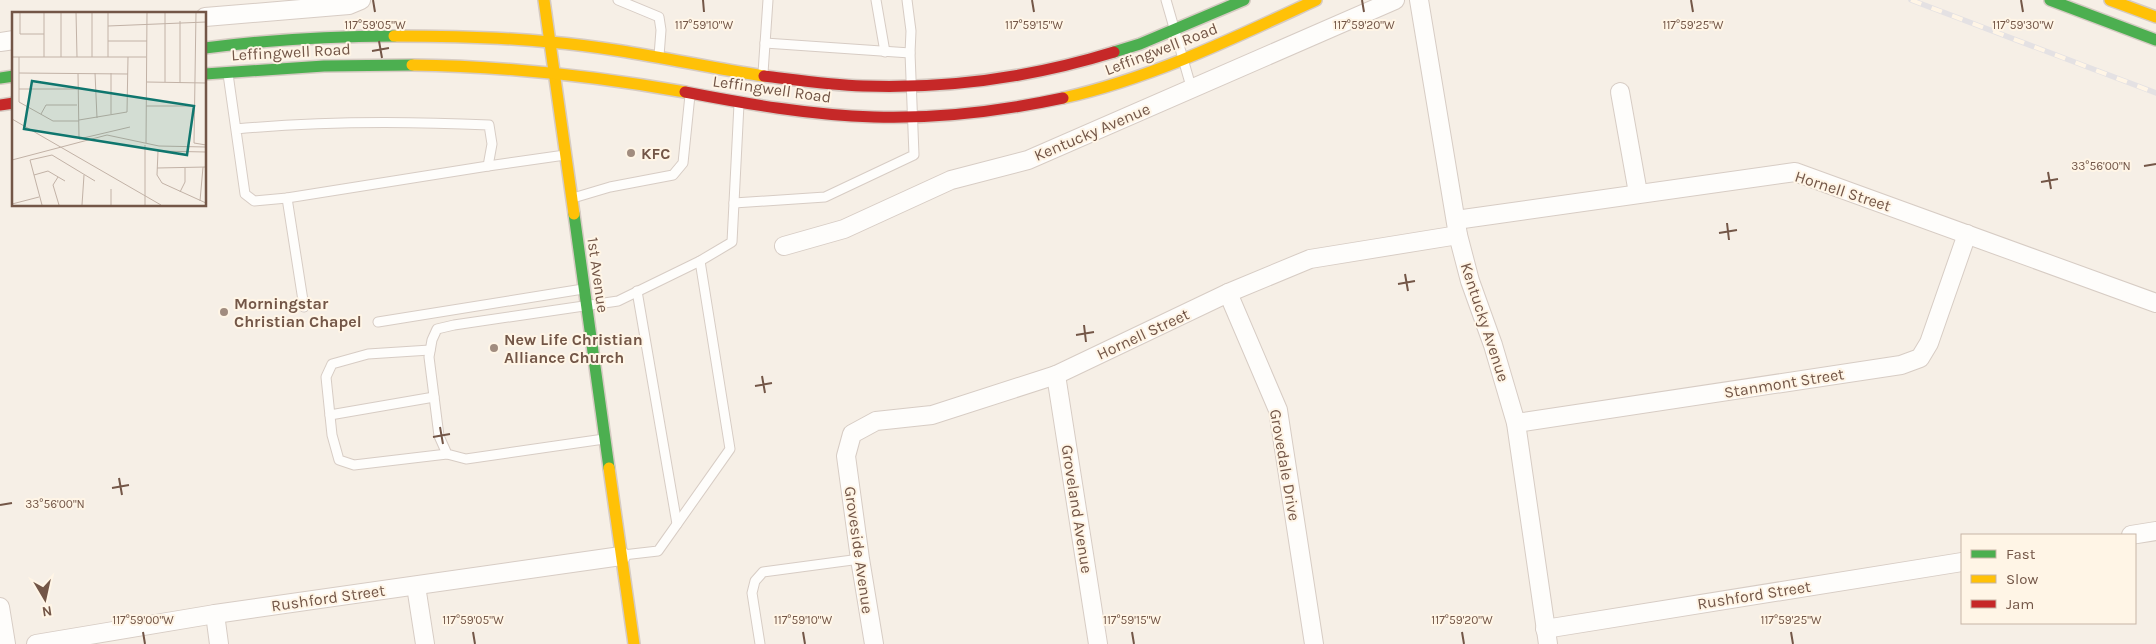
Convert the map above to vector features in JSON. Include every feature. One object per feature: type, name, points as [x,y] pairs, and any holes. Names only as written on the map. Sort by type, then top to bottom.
[{"type":"main road","name":"1st Avenue","points":[[544,0],[585,306],[634,644]]},
{"type":"main road","name":"Leffingwell Road","points":[[206,48],[282,40],[373,35],[449,36],[551,42],[659,57],[763,76],[862,86],[913,86],[974,82],[1056,68],[1140,44],[1244,0]]},
{"type":"main road","name":"Leffingwell Road","points":[[206,74],[341,66],[494,67],[554,73],[791,110],[847,116],[913,117],[1009,108],[1068,97],[1130,80],[1182,60],[1316,0]]},
{"type":"main road","points":[[2050,0],[2156,40]]},
{"type":"main road","points":[[2110,0],[2156,17]]},
{"type":"street","points":[[206,17],[349,5],[361,0]]},
{"type":"street","name":"Kentucky Avenue","points":[[784,246],[844,229],[951,180],[1028,160],[1395,0]]},
{"type":"street","name":"Kentucky Avenue","points":[[1419,0],[1457,227],[1470,281],[1493,344],[1516,423],[1546,636]]},
{"type":"street","points":[[1620,92],[1638,194]]},
{"type":"street","name":"Hornell Street","points":[[846,456],[852,434],[876,421],[932,415],[1056,375],[1228,293],[1310,259],[1457,227],[1638,194],[1795,172],[2156,303]]},
{"type":"street","name":"Stanmont Street","points":[[1516,423],[1901,365],[1920,358],[1929,343],[1967,234]]},
{"type":"street","name":"Grovedale Drive","points":[[1228,293],[1278,410],[1314,644]]},
{"type":"street","name":"Groveland Avenue","points":[[1056,375],[1098,644]]},
{"type":"street","name":"Groveside Avenue","points":[[846,456],[874,644]]},
{"type":"street","points":[[2136,534],[2156,531]]},
{"type":"street","name":"Rushford Street","points":[[36,644],[214,614],[621,556]]},
{"type":"street","name":"Rushford Street","points":[[1546,636],[1961,562]]},
{"type":"street","points":[[416,586],[425,644]]},
{"type":"street","points":[[0,607],[6,644]]},
{"type":"street","points":[[214,614],[218,644]]},
{"type":"lane","points":[[618,0],[659,17],[661,30],[659,57]]},
{"type":"lane","points":[[763,76],[768,0]]},
{"type":"lane","points":[[876,0],[885,52]]},
{"type":"lane","points":[[734,202],[824,197],[914,156],[913,86],[910,53],[911,31],[907,0]]},
{"type":"lane","points":[[1166,0],[1173,31],[1192,90]]},
{"type":"lane","points":[[765,43],[910,53]]},
{"type":"lane","points":[[227,72],[245,194],[254,201],[287,198],[565,155]]},
{"type":"lane","points":[[571,198],[610,187],[673,175],[684,163],[690,93]]},
{"type":"lane","points":[[446,454],[439,436],[430,350],[437,330],[618,301],[700,261],[732,242],[739,102]]},
{"type":"lane","points":[[236,129],[287,124],[424,122],[489,126],[492,144],[488,166]]},
{"type":"lane","points":[[287,198],[304,307]]},
{"type":"lane","points":[[621,556],[658,551],[730,449],[700,261]]},
{"type":"lane","points":[[378,322],[583,289]]},
{"type":"lane","points":[[637,291],[678,524]]},
{"type":"lane","points":[[430,350],[368,354],[332,364],[326,377],[332,435],[339,460],[354,465],[446,454],[466,459],[604,439]]},
{"type":"lane","points":[[330,415],[434,398]]},
{"type":"lane","points":[[760,644],[752,592],[755,581],[763,572],[860,559]]},
{"type":"railway","points":[[1911,0],[2156,93]]},
{"type":"traffic: fast","points":[[1114,52],[1140,44],[1244,0]]},
{"type":"traffic: fast","points":[[2050,0],[2156,40]]},
{"type":"traffic: fast","points":[[206,48],[299,39],[394,36]]},
{"type":"traffic: fast","points":[[206,74],[324,66],[412,65]]},
{"type":"traffic: fast","points":[[0,78],[12,76]]},
{"type":"traffic: fast","points":[[574,214],[609,468]]},
{"type":"traffic: slow","points":[[544,0],[574,214]]},
{"type":"traffic: slow","points":[[1063,98],[1129,80],[1192,56],[1316,0]]},
{"type":"traffic: slow","points":[[2110,0],[2156,17]]},
{"type":"traffic: slow","points":[[394,36],[492,38],[577,45],[631,52],[764,76]]},
{"type":"traffic: slow","points":[[412,65],[481,67],[549,73],[685,92]]},
{"type":"traffic: slow","points":[[609,468],[634,644]]},
{"type":"traffic: jam","points":[[764,76],[851,85],[895,86],[958,83],[1021,75],[1114,52]]},
{"type":"traffic: jam","points":[[685,92],[779,108],[826,114],[874,117],[922,117],[969,113],[1017,107],[1063,98]]},
{"type":"traffic: jam","points":[[0,105],[12,103]]},
{"type":"place","name":"KFC","points":[[631,153]]},
{"type":"place","name":"Morningstar Christian Chapel","points":[[224,312]]},
{"type":"place","name":"New Life Christian Alliance Church","points":[[494,348]]}]
